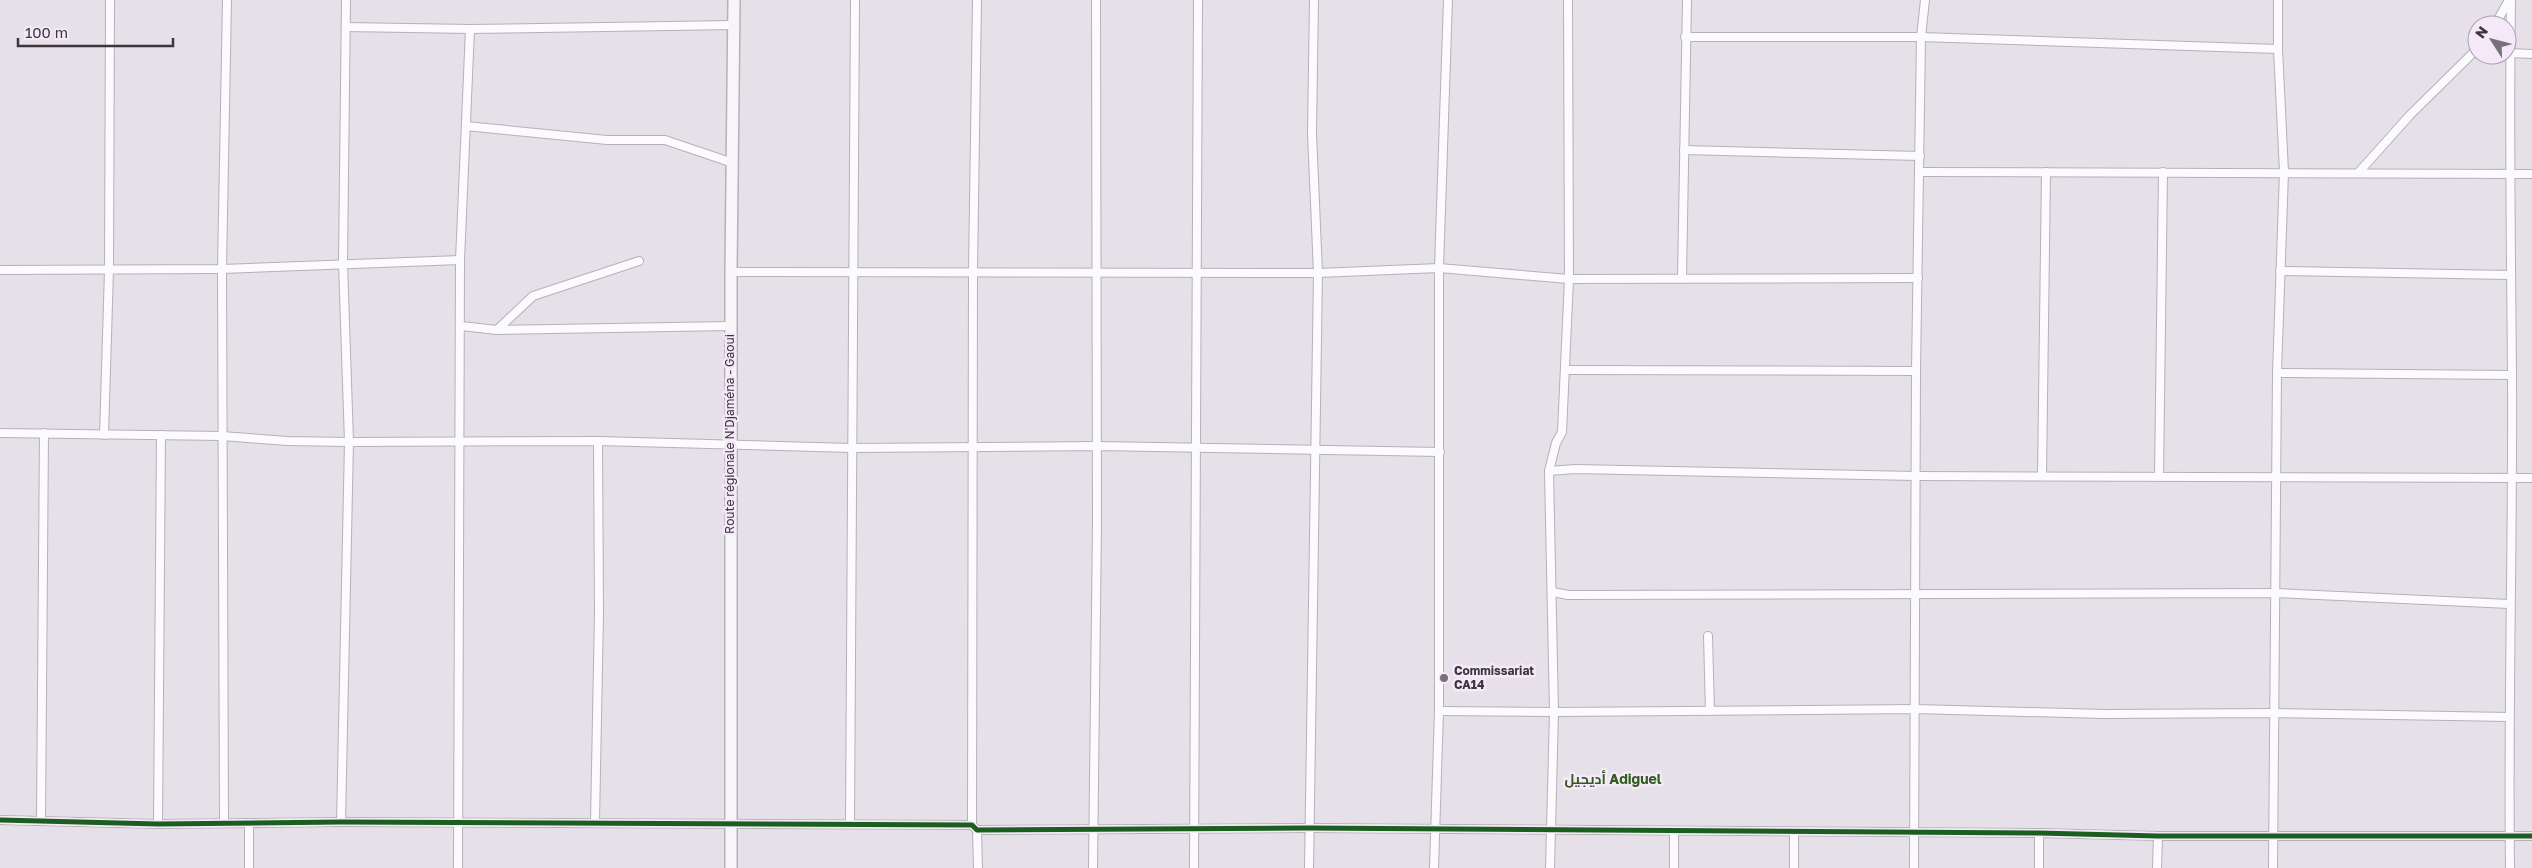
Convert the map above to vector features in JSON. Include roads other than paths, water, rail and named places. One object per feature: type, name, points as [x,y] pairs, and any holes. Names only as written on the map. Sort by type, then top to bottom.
[{"type":"street","points":[[104,435],[109,270],[110,0]]},
{"type":"street","points":[[224,823],[222,269],[227,0]]},
{"type":"street","points":[[341,822],[349,442],[343,263],[346,0]]},
{"type":"street","name":"Route régionale N'Djaména - Gaoui","points":[[731,868],[730,272],[734,0]]},
{"type":"street","points":[[850,823],[855,0]]},
{"type":"street","points":[[977,0],[973,271],[975,828],[978,868]]},
{"type":"street","points":[[1093,868],[1098,446],[1096,0]]},
{"type":"street","points":[[1194,868],[1198,0]]},
{"type":"street","points":[[1309,868],[1308,828],[1318,273],[1312,133],[1314,0]]},
{"type":"street","points":[[1434,868],[1439,711],[1439,268],[1448,0]]},
{"type":"street","points":[[1550,868],[1554,712],[1549,471],[1556,443],[1562,432],[1566,370],[1569,279],[1568,0]]},
{"type":"street","points":[[1682,277],[1686,0]]},
{"type":"street","points":[[1914,868],[1916,372],[1921,37],[1926,0]]},
{"type":"street","points":[[2273,868],[2277,373],[2284,172],[2278,49],[2278,0]]},
{"type":"street","points":[[2500,15],[2510,0]]},
{"type":"street","points":[[2510,0],[2510,15]]},
{"type":"street","points":[[346,27],[470,29],[734,25]]},
{"type":"street","points":[[458,868],[460,260],[470,29]]},
{"type":"street","points":[[1685,37],[1921,37],[2278,49]]},
{"type":"street","points":[[2517,53],[2532,54]]},
{"type":"street","points":[[2359,172],[2410,115],[2467,59]]},
{"type":"street","points":[[2510,65],[2509,173],[2512,375],[2509,604],[2510,868]]},
{"type":"street","points":[[466,126],[607,140],[665,140],[732,163]]},
{"type":"street","points":[[1684,150],[1920,156]]},
{"type":"street","points":[[1920,172],[2532,174]]},
{"type":"street","points":[[2042,476],[2046,172]]},
{"type":"street","points":[[2159,476],[2163,172]]},
{"type":"street","points":[[0,270],[222,269],[460,260]]},
{"type":"street","points":[[497,330],[533,296],[639,261]]},
{"type":"street","points":[[730,272],[1318,273],[1439,268],[1569,279],[1682,277],[1918,278]]},
{"type":"street","points":[[2280,271],[2510,275]]},
{"type":"street","points":[[461,326],[497,330],[730,326]]},
{"type":"street","points":[[1566,370],[1916,372]]},
{"type":"street","points":[[2277,373],[2512,375]]},
{"type":"street","points":[[0,433],[222,436],[287,441],[349,442],[598,441],[852,448],[1098,446],[1315,448],[1440,452]]},
{"type":"street","points":[[41,820],[44,433]]},
{"type":"street","points":[[158,824],[161,435]]},
{"type":"street","points":[[595,822],[599,613],[598,441]]},
{"type":"street","points":[[1549,471],[1575,469],[1916,476],[2532,478]]},
{"type":"street","points":[[1553,592],[1568,595],[2276,594],[2509,604]]},
{"type":"street","points":[[1708,636],[1710,711]]},
{"type":"street","points":[[1439,711],[1916,709],[2104,714],[2274,713],[2509,716]]},
{"type":"street","points":[[0,820],[158,824],[341,822],[850,823],[975,828],[1550,829],[1794,833],[2039,833],[2158,836],[2272,834],[2532,836]]},
{"type":"street","points":[[249,823],[249,868]]},
{"type":"street","points":[[1674,831],[1674,868]]},
{"type":"street","points":[[1794,833],[1794,868]]},
{"type":"street","points":[[2039,833],[2039,868]]},
{"type":"street","points":[[2158,836],[2158,868]]},
{"type":"place","name":"Commissariat CA14","points":[[1444,678]]},
{"type":"district","name":"أديجيل Adiguel","points":[[1613,779]]}]
